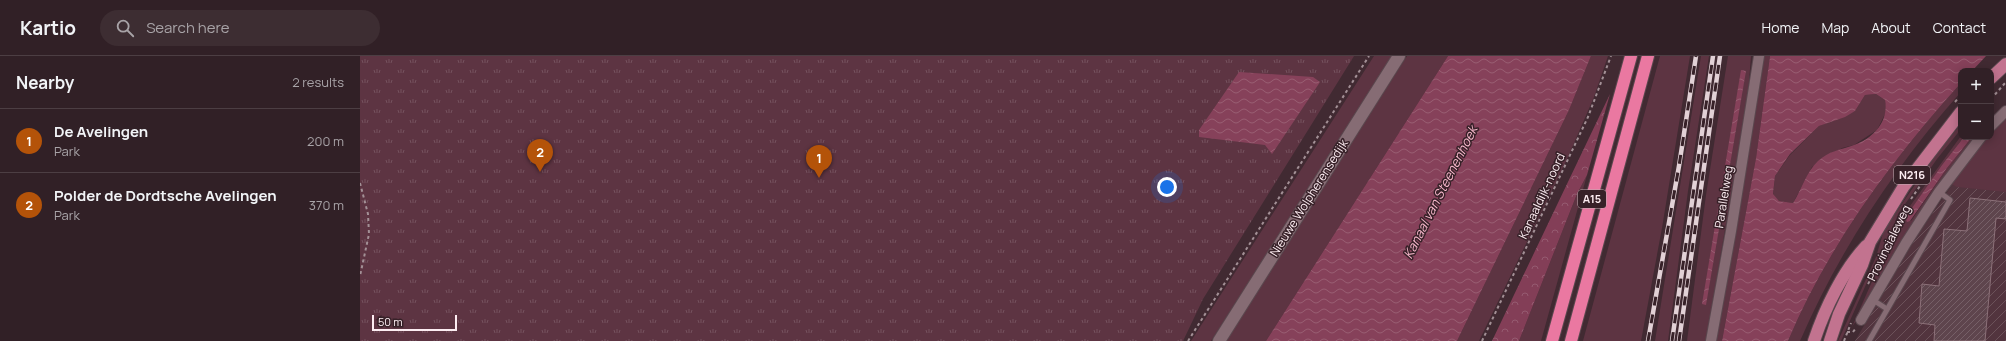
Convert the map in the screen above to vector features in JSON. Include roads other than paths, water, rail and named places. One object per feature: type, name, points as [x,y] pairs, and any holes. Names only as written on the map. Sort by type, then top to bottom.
[{"type":"highway","name":"A15","points":[[1552,341],[1631,56]]},
{"type":"highway","name":"A15","points":[[1571,341],[1648,56]]},
{"type":"main road","points":[[1994,75],[2006,64]]},
{"type":"main road","name":"Provincialeweg","points":[[1830,341],[1839,314],[1862,265],[1870,242],[1904,186],[1958,116]]},
{"type":"main road","name":"Provincialeweg","points":[[1814,341],[1838,288],[1853,260],[1870,242]]},
{"type":"street","name":"Nieuwe Wolpherensedijk","points":[[1219,341],[1399,56]]},
{"type":"street","name":"Parallelweg","points":[[1711,341],[1760,56]]},
{"type":"street","points":[[1994,123],[2006,111]]},
{"type":"street","points":[[1857,320],[1872,300],[1939,192],[1979,140]]},
{"type":"lane","points":[[1869,341],[1950,200],[1939,192]]},
{"type":"lane","points":[[1872,300],[1887,309]]},
{"type":"water","name":"Kanaal van Steenenhoek","points":[[1448,56],[1591,56],[1569,110],[1457,341],[1266,341]]},
{"type":"water","points":[[1770,56],[1986,56],[1975,68],[1958,68],[1958,86],[1910,142],[1864,205],[1822,271],[1788,341],[1722,341],[1756,158]],"holes":[[[1876,94],[1885,100],[1886,108],[1882,122],[1874,133],[1868,138],[1854,145],[1831,153],[1814,165],[1807,175],[1793,203],[1779,201],[1773,194],[1775,176],[1790,154],[1819,126],[1845,117],[1855,111],[1865,95]]]},
{"type":"water","points":[[1741,70],[1746,71],[1706,305],[1702,304]]},
{"type":"water","points":[[1239,72],[1313,77],[1320,82],[1272,154],[1265,145],[1199,137],[1199,130]]},
{"type":"water","points":[[1962,140],[1970,140],[1947,168],[1910,221],[1907,222],[1905,218],[1942,165]]},
{"type":"railway","points":[[1648,341],[1679,166],[1696,56]]},
{"type":"railway","points":[[1672,341],[1713,56]]},
{"type":"railway","points":[[1679,341],[1720,56]]},
{"type":"place","name":"Polder de Dordtsche Avelingen","points":[[540,172]]},
{"type":"place","name":"De Avelingen","points":[[819,178]]}]
